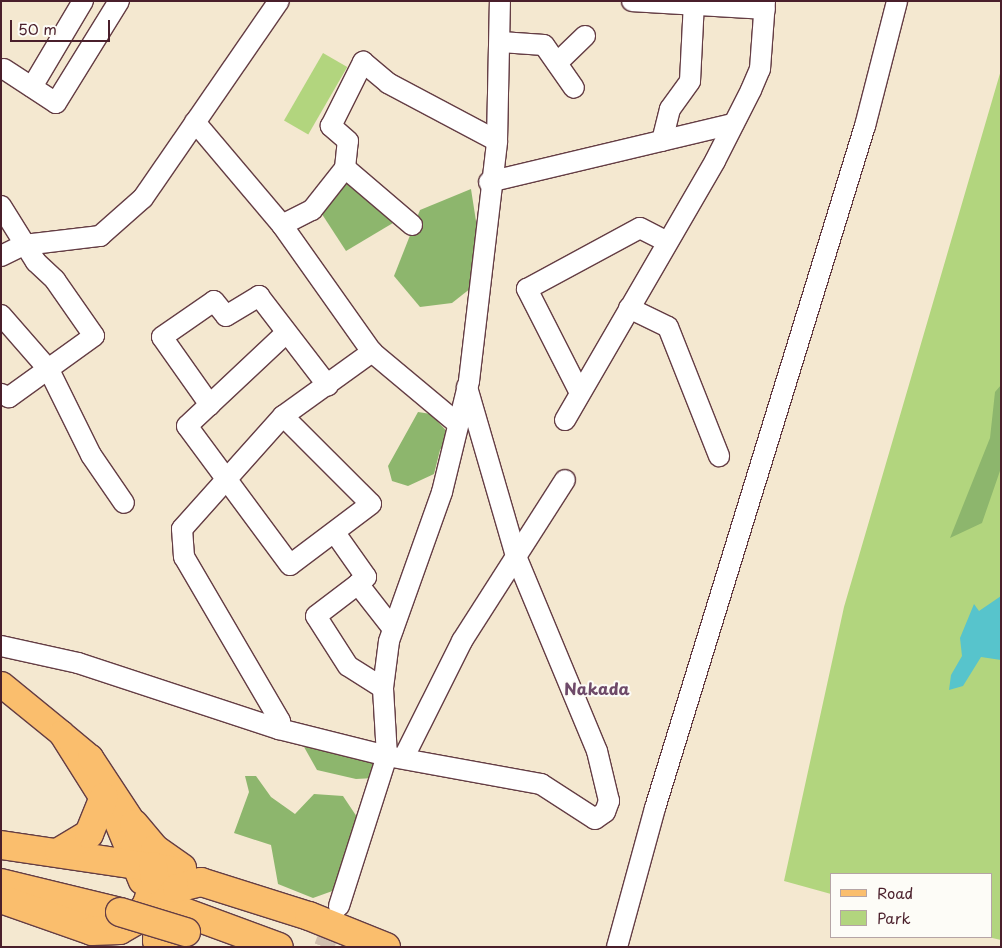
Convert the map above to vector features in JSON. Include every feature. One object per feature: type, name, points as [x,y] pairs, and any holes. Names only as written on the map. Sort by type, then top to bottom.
[{"type":"highway","points":[[59,852],[89,834],[104,797]]},
{"type":"highway","points":[[134,824],[160,853],[191,874]]},
{"type":"highway","points":[[1,845],[144,864],[191,874],[386,947]]},
{"type":"highway","points":[[1,864],[119,902],[163,930]]},
{"type":"highway","points":[[144,864],[155,880],[163,930]]},
{"type":"highway","points":[[1,883],[119,902]]},
{"type":"highway","points":[[163,930],[186,885],[217,885]]},
{"type":"highway","points":[[1,899],[92,931],[163,930],[223,947]]},
{"type":"highway","points":[[92,931],[130,927],[279,947]]},
{"type":"main road","points":[[1,684],[90,757],[134,824],[144,864]]},
{"type":"main road","points":[[60,733],[104,797],[144,864]]},
{"type":"street","points":[[32,87],[83,1]]},
{"type":"street","points":[[4,69],[56,103],[119,1]]},
{"type":"street","points":[[1,256],[24,245],[100,236],[143,198],[278,1]]},
{"type":"street","points":[[396,757],[383,688],[393,629],[442,492],[467,387],[489,182],[497,141],[501,42],[500,1]]},
{"type":"street","points":[[565,420],[667,242],[760,69],[765,5],[632,1]]},
{"type":"street","points":[[617,947],[658,794],[856,155],[897,1]]},
{"type":"street","points":[[662,140],[670,109],[690,81],[694,4]]},
{"type":"street","points":[[556,63],[585,36]]},
{"type":"street","points":[[501,42],[544,45],[574,88]]},
{"type":"street","points":[[282,225],[312,210],[345,168],[348,141],[331,126],[363,62],[388,83],[497,141]]},
{"type":"street","points":[[195,122],[282,225],[372,352],[458,424]]},
{"type":"street","points":[[489,182],[732,124]]},
{"type":"street","points":[[345,168],[412,225]]},
{"type":"street","points":[[1,206],[24,245],[94,336],[9,397],[1,394]]},
{"type":"street","points":[[580,392],[527,289],[640,228],[667,242]]},
{"type":"street","points":[[210,405],[162,337],[214,301],[226,316],[259,296],[328,386]]},
{"type":"street","points":[[629,308],[668,327],[719,456]]},
{"type":"street","points":[[1,315],[49,370],[91,455],[124,503]]},
{"type":"street","points":[[283,416],[371,504],[335,533],[290,565],[226,482],[187,426],[286,333]]},
{"type":"street","points":[[279,729],[280,721],[184,557],[181,538],[186,519],[226,482],[283,416],[328,386],[372,352]]},
{"type":"street","points":[[1,646],[78,663],[279,729],[396,757],[541,784],[559,791],[588,816],[595,819],[605,812],[609,801],[597,751],[516,556],[467,387]]},
{"type":"street","points":[[339,906],[396,757],[433,692],[565,480]]},
{"type":"street","points":[[335,533],[366,577],[316,616],[348,666],[383,688]]},
{"type":"street","points":[[358,584],[393,629]]},
{"type":"green space","points":[[323,53],[347,67],[308,135],[284,121]]},
{"type":"green space","points":[[1001,70],[1001,940],[992,938],[992,873],[830,873],[830,894],[784,881],[844,607]]},
{"type":"green space","points":[[347,174],[398,220],[346,251],[318,208]]},
{"type":"green space","points":[[471,189],[478,234],[471,288],[452,303],[420,307],[394,276],[420,210]]},
{"type":"green space","points":[[1001,385],[1001,468],[982,523],[950,538],[990,438],[995,392]]},
{"type":"green space","points":[[418,412],[431,414],[451,436],[440,450],[434,474],[408,486],[392,481],[388,466]]},
{"type":"green space","points":[[299,738],[376,760],[374,778],[356,779],[317,770]]},
{"type":"green space","points":[[245,776],[256,776],[271,797],[295,814],[314,794],[343,796],[359,820],[338,889],[313,898],[278,884],[271,845],[234,833],[249,792]]},
{"type":"water","points":[[1001,596],[1001,660],[981,657],[963,686],[949,690],[951,675],[962,656],[960,638],[974,604],[979,611]]},
{"type":"tunnel","points":[[324,947],[337,913]]},
{"type":"district","name":"Nakada","points":[[597,688]]}]
